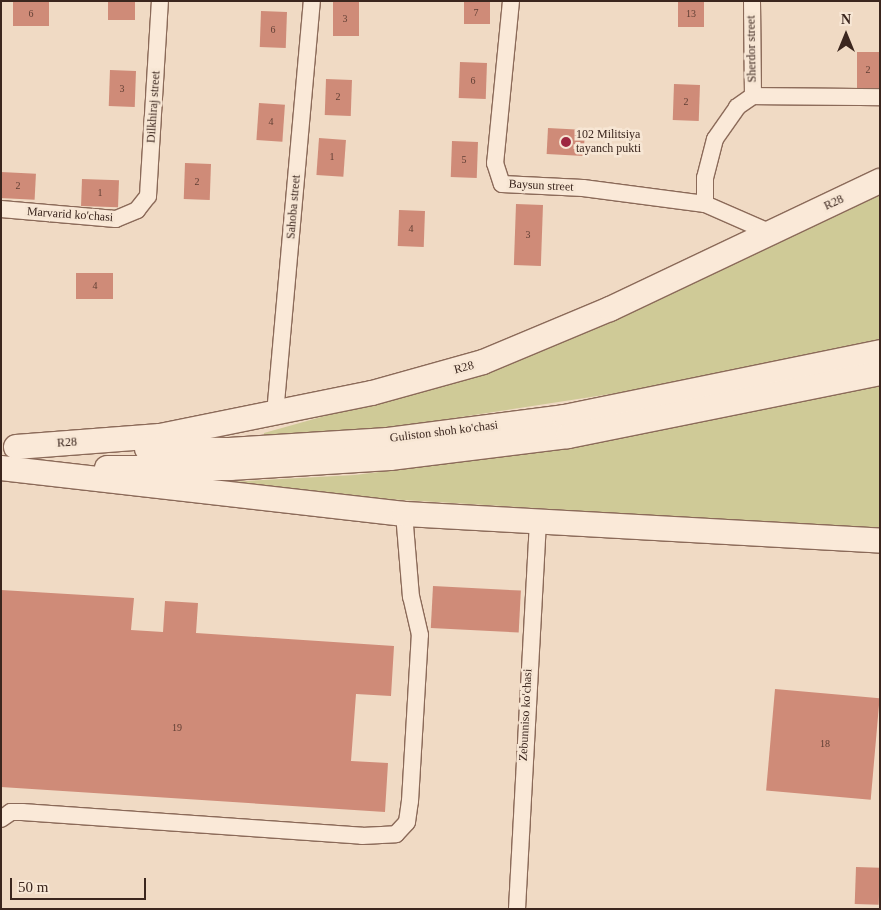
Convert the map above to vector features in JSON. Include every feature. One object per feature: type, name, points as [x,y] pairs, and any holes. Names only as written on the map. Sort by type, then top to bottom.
[{"type":"main road","name":"R28","points":[[8,458],[160,436],[275,414],[483,362],[610,309],[880,181]]},
{"type":"main road","name":"Guliston shoh ko'chasi","points":[[8,458],[229,450],[388,440],[564,417],[880,352]]},
{"type":"main road","name":"Guliston shoh ko'chasi","points":[[8,458],[230,468],[390,458],[568,436],[880,373]]},
{"type":"main road","points":[[8,458],[225,496],[404,514],[880,541]]},
{"type":"street","name":"Dilkhiraj street","points":[[137,210],[148,196],[160,1]]},
{"type":"street","name":"Sahoba street","points":[[275,414],[312,1]]},
{"type":"street","name":"Baysun street","points":[[511,1],[495,163],[502,184],[583,188],[705,204]]},
{"type":"street","name":"Sherdor street","points":[[752,1],[753,96]]},
{"type":"street","points":[[771,233],[705,204],[705,178],[716,139],[737,107],[753,96],[880,97]]},
{"type":"street","name":"Marvarid ko'chasi","points":[[1,209],[116,220],[137,210]]},
{"type":"street","points":[[1,819],[11,812],[22,812],[378,837],[396,834],[406,822],[410,801],[420,635],[411,597],[404,514]]},
{"type":"street","name":"Zebunniso ko'chasi","points":[[517,909],[538,522]]},
{"type":"shaded area","points":[[880,193],[880,340],[630,391],[422,423],[264,442],[264,433],[489,370]]},
{"type":"shaded area","points":[[880,385],[880,529],[288,493],[230,488],[228,482],[355,475],[515,455]]},
{"type":"building","points":[[13,1],[49,1],[49,26],[13,26]]},
{"type":"building","points":[[108,1],[135,1],[135,20],[108,20]]},
{"type":"building","points":[[333,1],[359,1],[359,36],[333,36]]},
{"type":"building","points":[[464,1],[490,1],[490,24],[464,24]]},
{"type":"building","points":[[678,1],[704,1],[704,27],[678,27]]},
{"type":"building","points":[[261,11],[287,12],[286,48],[260,47]]},
{"type":"building","points":[[857,52],[880,52],[880,88],[857,88]]},
{"type":"building","points":[[460,62],[487,63],[486,99],[459,98]]},
{"type":"building","points":[[110,70],[136,71],[135,107],[109,106]]},
{"type":"building","points":[[326,79],[352,80],[351,116],[325,115]]},
{"type":"building","points":[[674,84],[700,85],[699,121],[673,120]]},
{"type":"building","points":[[259,103],[285,105],[282,142],[256,140]]},
{"type":"building","name":"102 Militsiya tayanch pukti","points":[[548,128],[585,130],[584,156],[547,154]]},
{"type":"building","points":[[319,138],[346,140],[343,177],[316,175]]},
{"type":"building","points":[[452,141],[478,142],[477,178],[451,177]]},
{"type":"building","points":[[185,163],[211,164],[210,200],[184,199]]},
{"type":"building","points":[[1,172],[36,174],[35,200],[1,198]]},
{"type":"building","points":[[82,179],[119,180],[118,207],[81,206]]},
{"type":"building","points":[[516,204],[543,205],[541,266],[514,265]]},
{"type":"building","points":[[399,210],[425,211],[424,247],[398,246]]},
{"type":"building","points":[[76,273],[113,273],[113,299],[76,299]]},
{"type":"building","points":[[433,586],[521,591],[519,633],[431,628]]},
{"type":"building","points":[[1,590],[134,598],[131,630],[163,632],[165,601],[198,603],[196,633],[394,646],[391,696],[356,694],[351,761],[388,763],[385,812],[1,787]]},
{"type":"building","points":[[775,689],[880,698],[871,800],[766,791]]},
{"type":"building","points":[[856,867],[880,868],[879,905],[855,904]]},
{"type":"place","name":"102 Militsiya tayanch pukti","points":[[566,142]]}]
